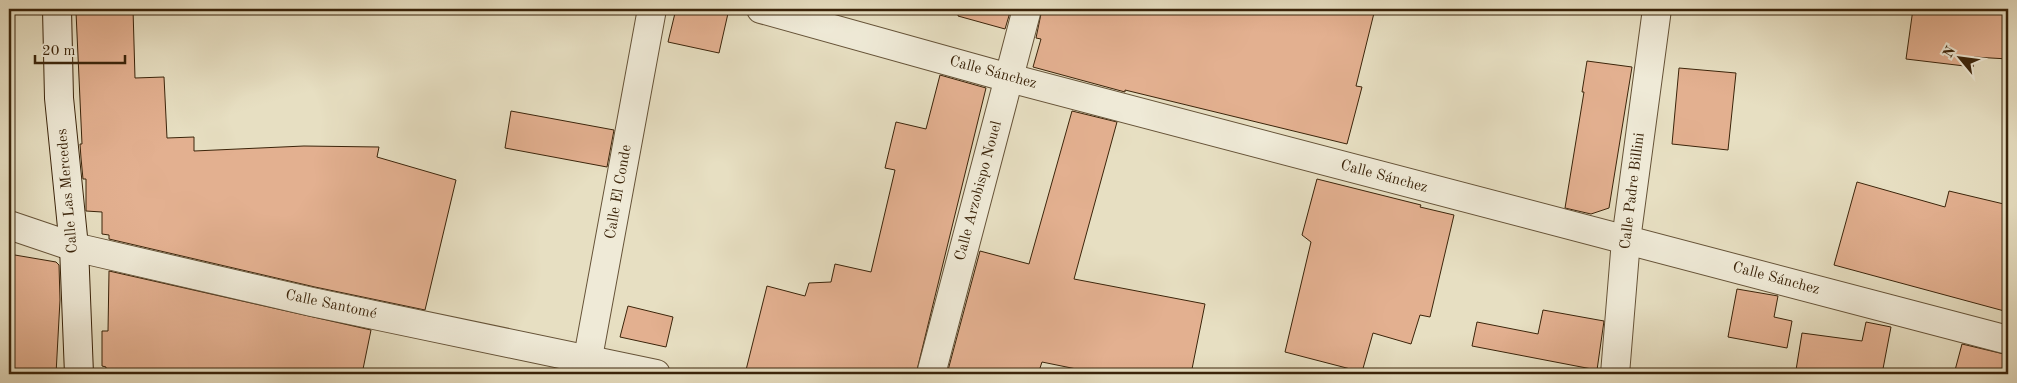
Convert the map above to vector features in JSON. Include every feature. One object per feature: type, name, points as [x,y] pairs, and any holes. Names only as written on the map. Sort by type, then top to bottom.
[{"type":"street","name":"Calle Las Mercedes","points":[[57,9],[59,98],[74,247],[79,374]]},
{"type":"street","name":"Calle El Conde","points":[[586,367],[652,9]]},
{"type":"street","name":"Calle Sánchez","points":[[761,9],[1008,78],[2008,340]]},
{"type":"street","name":"Calle Arzobispo Nouel","points":[[931,374],[1027,9]]},
{"type":"street","name":"Calle Padre Billini","points":[[1615,374],[1626,240],[1657,9]]},
{"type":"street","name":"Calle Santomé","points":[[9,225],[74,247],[586,367],[656,374]]},
{"type":"building","points":[[133,9],[135,78],[164,77],[167,138],[194,137],[194,151],[304,146],[379,147],[377,157],[456,180],[425,310],[315,287],[109,239],[109,235],[102,234],[102,212],[86,211],[86,179],[83,179],[80,144],[82,144],[76,12]]},
{"type":"building","points":[[676,9],[729,9],[719,53],[668,42]]},
{"type":"building","points":[[959,9],[1011,9],[1005,29],[958,16]]},
{"type":"building","points":[[1042,9],[1375,9],[1356,86],[1362,87],[1347,144],[1125,90],[1125,92],[1033,67],[1041,39],[1036,38]]},
{"type":"building","points":[[1913,9],[2008,9],[2008,59],[1974,57],[1973,67],[1906,59]]},
{"type":"building","points":[[1587,61],[1632,67],[1609,208],[1591,214],[1565,208],[1584,92],[1582,92]]},
{"type":"building","points":[[1679,68],[1736,73],[1728,150],[1672,144]]},
{"type":"building","points":[[940,75],[986,88],[916,374],[745,374],[767,286],[805,296],[809,283],[831,282],[835,264],[871,272],[895,170],[885,168],[896,122],[926,129]]},
{"type":"building","points":[[511,111],[614,130],[607,167],[505,148]]},
{"type":"building","points":[[1072,111],[1117,122],[1074,279],[1205,304],[1191,374],[1101,374],[1042,362],[1038,374],[947,374],[980,251],[1029,264]]},
{"type":"building","points":[[1317,179],[1454,215],[1430,317],[1420,315],[1411,344],[1373,333],[1362,372],[1285,352],[1311,242],[1302,235]]},
{"type":"building","points":[[1857,182],[1945,207],[1949,191],[2008,205],[2008,312],[1834,265]]},
{"type":"building","points":[[9,254],[56,262],[59,265],[60,300],[56,374],[9,374]]},
{"type":"building","points":[[109,271],[371,330],[362,374],[106,374],[106,367],[102,366],[102,331],[108,331]]},
{"type":"building","points":[[1737,289],[1778,296],[1774,317],[1792,321],[1787,348],[1728,337]]},
{"type":"building","points":[[628,306],[673,317],[666,347],[620,337]]},
{"type":"building","points":[[1543,310],[1604,321],[1597,370],[1472,346],[1477,322],[1538,334]]},
{"type":"building","points":[[1866,322],[1891,327],[1882,374],[1816,374],[1796,370],[1802,333],[1862,341]]},
{"type":"building","points":[[1962,344],[2008,355],[2008,374],[1954,374]]}]
